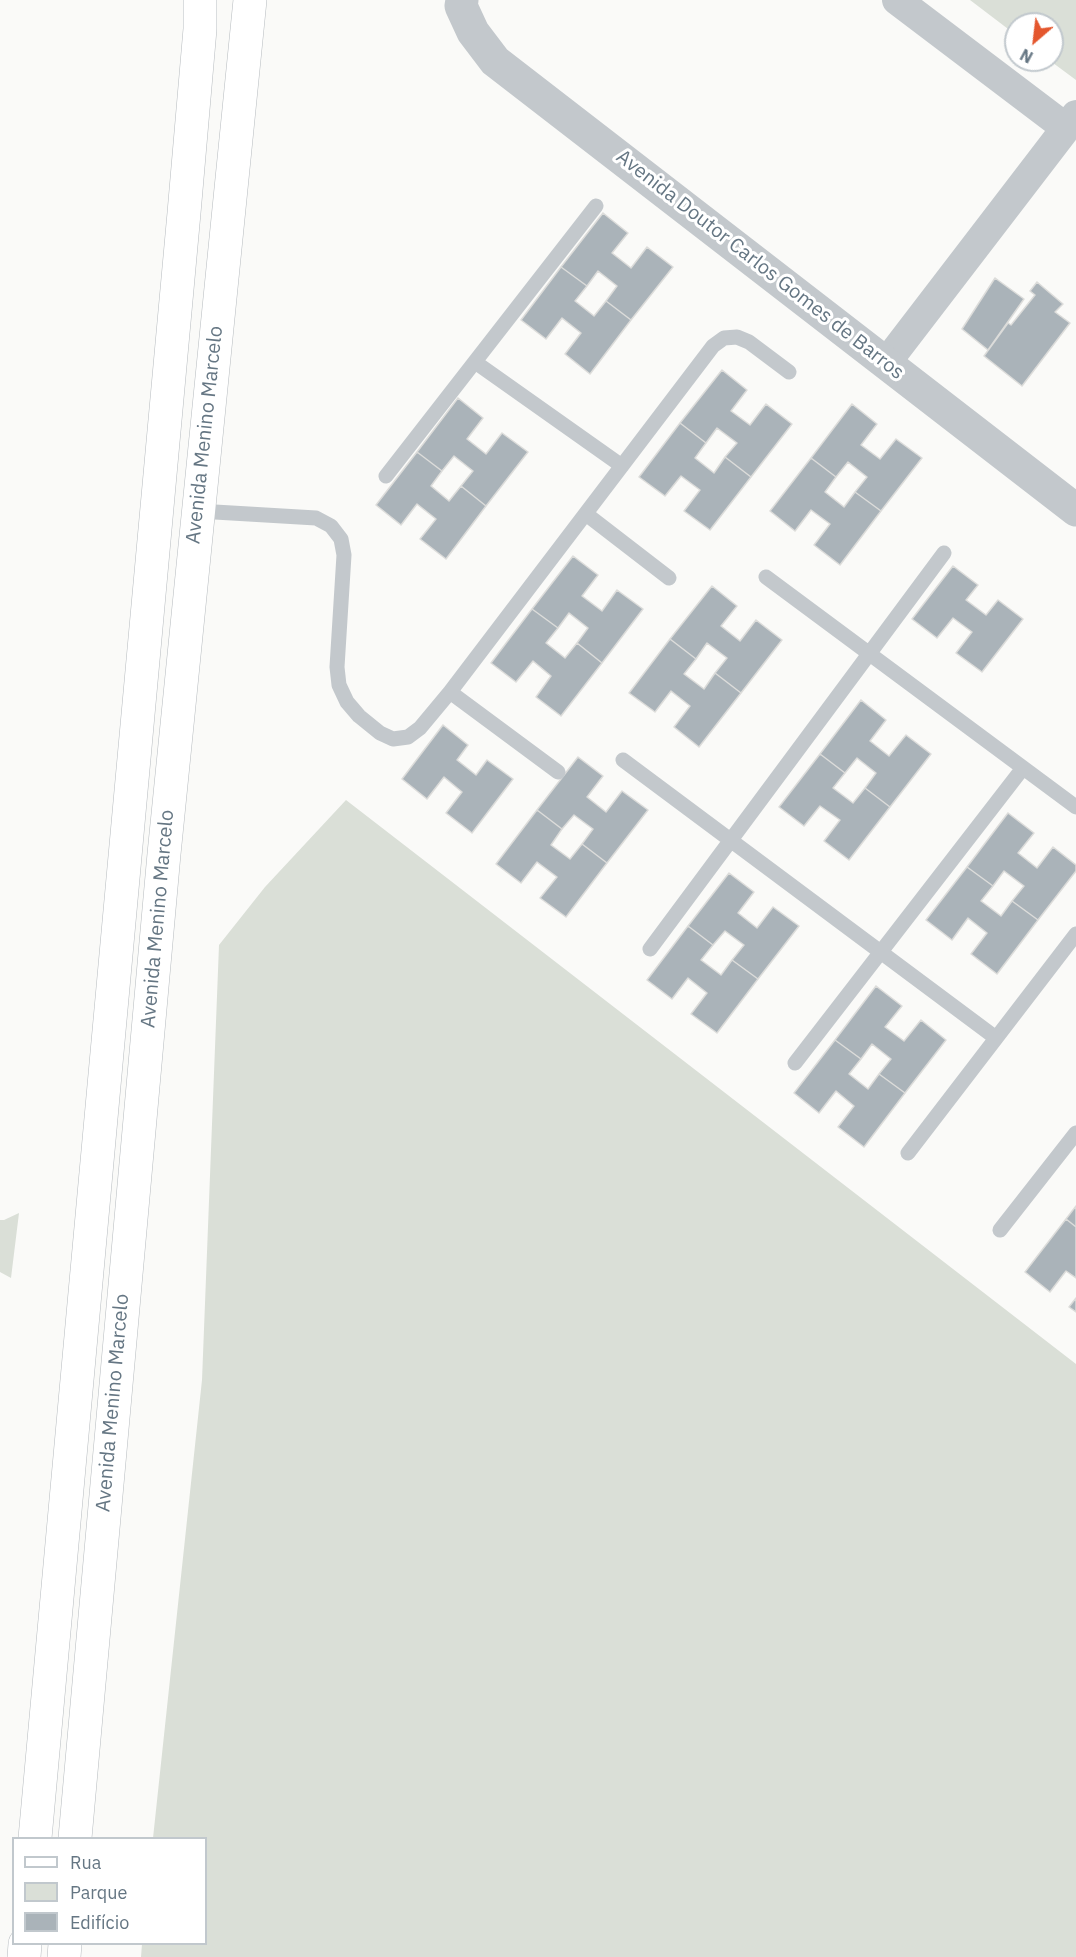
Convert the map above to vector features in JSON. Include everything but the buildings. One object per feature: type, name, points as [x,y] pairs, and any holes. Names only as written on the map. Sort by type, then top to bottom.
[{"type":"main road","name":"Avenida Menino Marcelo","points":[[35,1837],[182,237],[200,29],[200,0]]},
{"type":"main road","name":"Avenida Menino Marcelo","points":[[75,1837],[159,914],[250,0]]},
{"type":"street","points":[[886,363],[1071,122],[897,0]]},
{"type":"street","name":"Avenida Doutor Carlos Gomes de Barros","points":[[461,3],[473,32],[495,61],[1076,510]]},
{"type":"lane","points":[[386,476],[596,206]]},
{"type":"lane","points":[[198,511],[316,518],[331,526],[341,539],[344,555],[337,667],[339,685],[346,702],[380,733],[393,739],[408,737],[420,728],[450,692],[713,346],[724,338],[736,337],[749,342],[789,372]]},
{"type":"lane","points":[[476,362],[622,466]]},
{"type":"lane","points":[[586,514],[669,578]]},
{"type":"lane","points":[[650,949],[944,553]]},
{"type":"lane","points":[[766,578],[1076,807]]},
{"type":"lane","points":[[450,692],[558,772]]},
{"type":"lane","points":[[623,760],[996,1038]]},
{"type":"lane","points":[[795,1063],[1023,768]]},
{"type":"lane","points":[[908,1153],[1076,934]]},
{"type":"lane","points":[[1000,1230],[1076,1133]]},
{"type":"green space","points":[[970,0],[1076,0],[1076,80],[1064,71],[1064,12],[1004,12],[1004,26]]},
{"type":"green space","points":[[346,800],[1076,1364],[1076,1957],[141,1957],[142,1945],[207,1945],[207,1837],[153,1837],[202,1380],[219,945],[265,887]]},
{"type":"green space","points":[[19,1213],[11,1278],[0,1272],[0,1220]]}]
